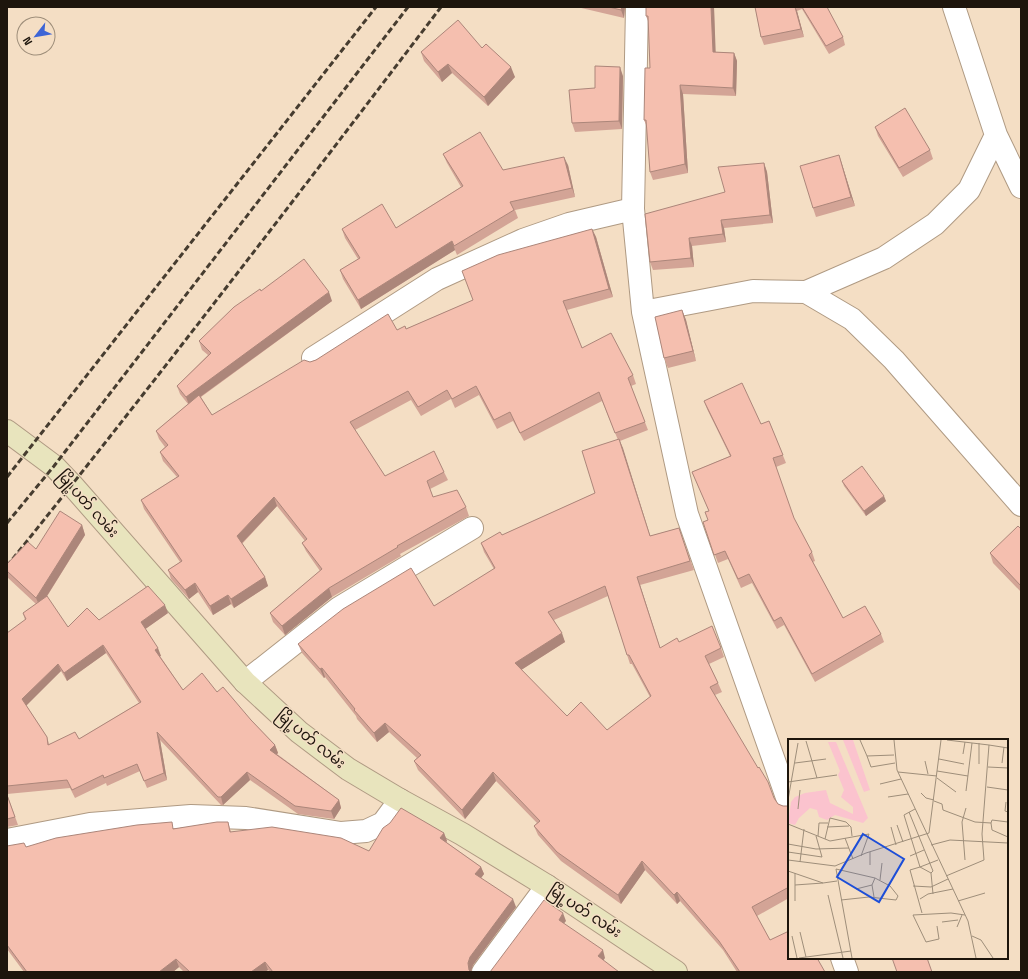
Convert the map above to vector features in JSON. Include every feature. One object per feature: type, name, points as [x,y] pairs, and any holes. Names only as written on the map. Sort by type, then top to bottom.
[{"type":"street","points":[[637,7],[633,209],[643,312],[687,514],[788,800]]},
{"type":"street","points":[[954,7],[996,135],[1021,187]]},
{"type":"street","points":[[643,312],[753,291],[806,292],[884,258],[934,224],[969,190],[996,135]]},
{"type":"street","points":[[313,358],[437,279],[523,240],[569,224],[633,209]]},
{"type":"street","points":[[806,292],[852,319],[894,360],[1021,505]]},
{"type":"street","name":"မြို့ပတ် လမ်း","points":[[7,431],[54,466],[245,682],[299,732],[342,764],[400,800],[462,834],[547,886],[676,972]]},
{"type":"street","points":[[245,682],[339,608],[472,528]]},
{"type":"street","points":[[7,840],[90,824],[191,816],[246,818],[341,833],[366,831],[383,822],[400,800]]},
{"type":"street","points":[[482,972],[547,886]]},
{"type":"street","points":[[842,959],[847,972]]},
{"type":"building","points":[[609,7],[622,7],[621,10]]},
{"type":"building","points":[[646,7],[711,7],[713,52],[734,53],[733,88],[680,85],[685,164],[650,172],[646,120],[644,120],[645,68],[650,68],[648,16],[646,16]]},
{"type":"building","points":[[755,7],[795,7],[801,29],[761,37]]},
{"type":"building","points":[[802,7],[827,7],[843,37],[826,46]]},
{"type":"building","points":[[458,20],[482,48],[486,44],[511,67],[484,97],[448,64],[438,72],[421,52]]},
{"type":"building","points":[[595,66],[620,67],[619,121],[572,123],[569,90],[595,88]]},
{"type":"building","points":[[905,108],[930,150],[899,168],[875,127]]},
{"type":"building","points":[[480,132],[503,170],[564,157],[572,188],[510,202],[514,210],[454,246],[452,241],[358,300],[340,270],[360,258],[342,229],[382,204],[396,228],[463,186],[443,154]]},
{"type":"building","points":[[839,155],[851,197],[813,208],[800,166]]},
{"type":"building","points":[[764,163],[770,215],[721,220],[723,234],[689,238],[691,258],[650,262],[645,214],[725,192],[718,167]]},
{"type":"building","points":[[592,229],[609,289],[563,301],[582,348],[611,333],[633,375],[628,378],[645,422],[615,433],[599,392],[520,433],[510,412],[494,420],[476,386],[452,399],[447,390],[418,407],[408,391],[350,422],[385,476],[434,451],[444,472],[427,481],[433,497],[457,490],[466,507],[397,546],[398,547],[329,588],[282,626],[270,613],[322,569],[302,543],[307,539],[274,497],[237,536],[265,577],[231,599],[228,595],[210,606],[195,583],[185,590],[168,570],[182,561],[141,500],[179,476],[160,452],[168,445],[156,431],[199,395],[212,415],[304,360],[310,362],[316,360],[388,314],[397,330],[405,326],[406,329],[473,300],[462,271],[498,255]]},
{"type":"building","points":[[304,259],[329,292],[186,397],[177,386],[211,353],[199,341],[234,307],[260,289],[261,291]]},
{"type":"building","points":[[682,310],[693,351],[664,358],[655,317]]},
{"type":"building","points":[[742,383],[761,424],[769,421],[783,455],[773,458],[794,518],[812,552],[809,555],[843,618],[865,606],[881,634],[812,674],[781,617],[774,621],[749,574],[738,579],[725,551],[714,555],[703,522],[708,520],[705,512],[709,511],[692,472],[731,456],[704,401]]},
{"type":"building","points":[[619,439],[650,536],[679,528],[690,561],[637,577],[660,648],[677,638],[679,642],[712,626],[721,648],[705,656],[718,683],[710,687],[758,768],[759,767],[768,782],[774,798],[778,804],[788,806],[788,888],[752,907],[770,940],[788,931],[788,959],[818,959],[825,972],[740,972],[719,941],[677,892],[674,895],[642,861],[618,895],[557,852],[534,826],[540,821],[493,772],[462,810],[414,761],[421,755],[385,723],[374,733],[354,710],[355,709],[322,668],[320,669],[298,644],[343,609],[411,568],[434,606],[495,568],[481,543],[500,532],[502,535],[595,493],[582,451]],"holes":[[[605,586],[627,655],[629,655],[651,696],[607,730],[581,702],[567,716],[515,663],[562,633],[548,612]]]},
{"type":"building","points":[[862,466],[884,496],[864,511],[842,481]]},
{"type":"building","points":[[60,511],[82,525],[36,598],[7,571],[7,564],[28,542],[36,549]]},
{"type":"building","points":[[1018,526],[1021,529],[1021,586],[990,553]]},
{"type":"building","points":[[148,586],[165,605],[141,622],[158,648],[155,650],[183,690],[202,673],[217,692],[223,687],[275,745],[270,750],[339,800],[331,811],[295,806],[247,772],[221,797],[218,797],[157,732],[164,773],[144,781],[137,764],[104,778],[103,775],[72,790],[67,780],[7,786],[7,633],[26,619],[23,613],[47,596],[68,627],[87,608],[99,620]],"holes":[[[103,645],[141,702],[79,739],[75,732],[48,745],[47,737],[22,699],[58,664],[64,673]]]},
{"type":"building","points":[[7,795],[15,817],[7,819]]},
{"type":"building","points":[[401,808],[444,833],[440,838],[481,867],[475,874],[513,899],[470,957],[468,963],[469,970],[471,972],[273,972],[265,962],[251,972],[190,972],[176,959],[159,972],[27,972],[7,945],[7,846],[24,843],[26,847],[56,838],[137,825],[172,822],[173,829],[217,822],[228,822],[230,832],[272,827],[341,838],[369,851],[383,828],[390,823]]},
{"type":"building","points":[[544,900],[563,913],[559,920],[603,950],[598,956],[619,972],[490,972]]},
{"type":"building","points":[[892,959],[927,959],[932,972],[897,972]]},
{"type":"railway","points":[[7,477],[376,7]]},
{"type":"railway","points":[[7,523],[54,466],[408,7]]},
{"type":"railway","points":[[7,566],[172,358],[441,7]]}]
